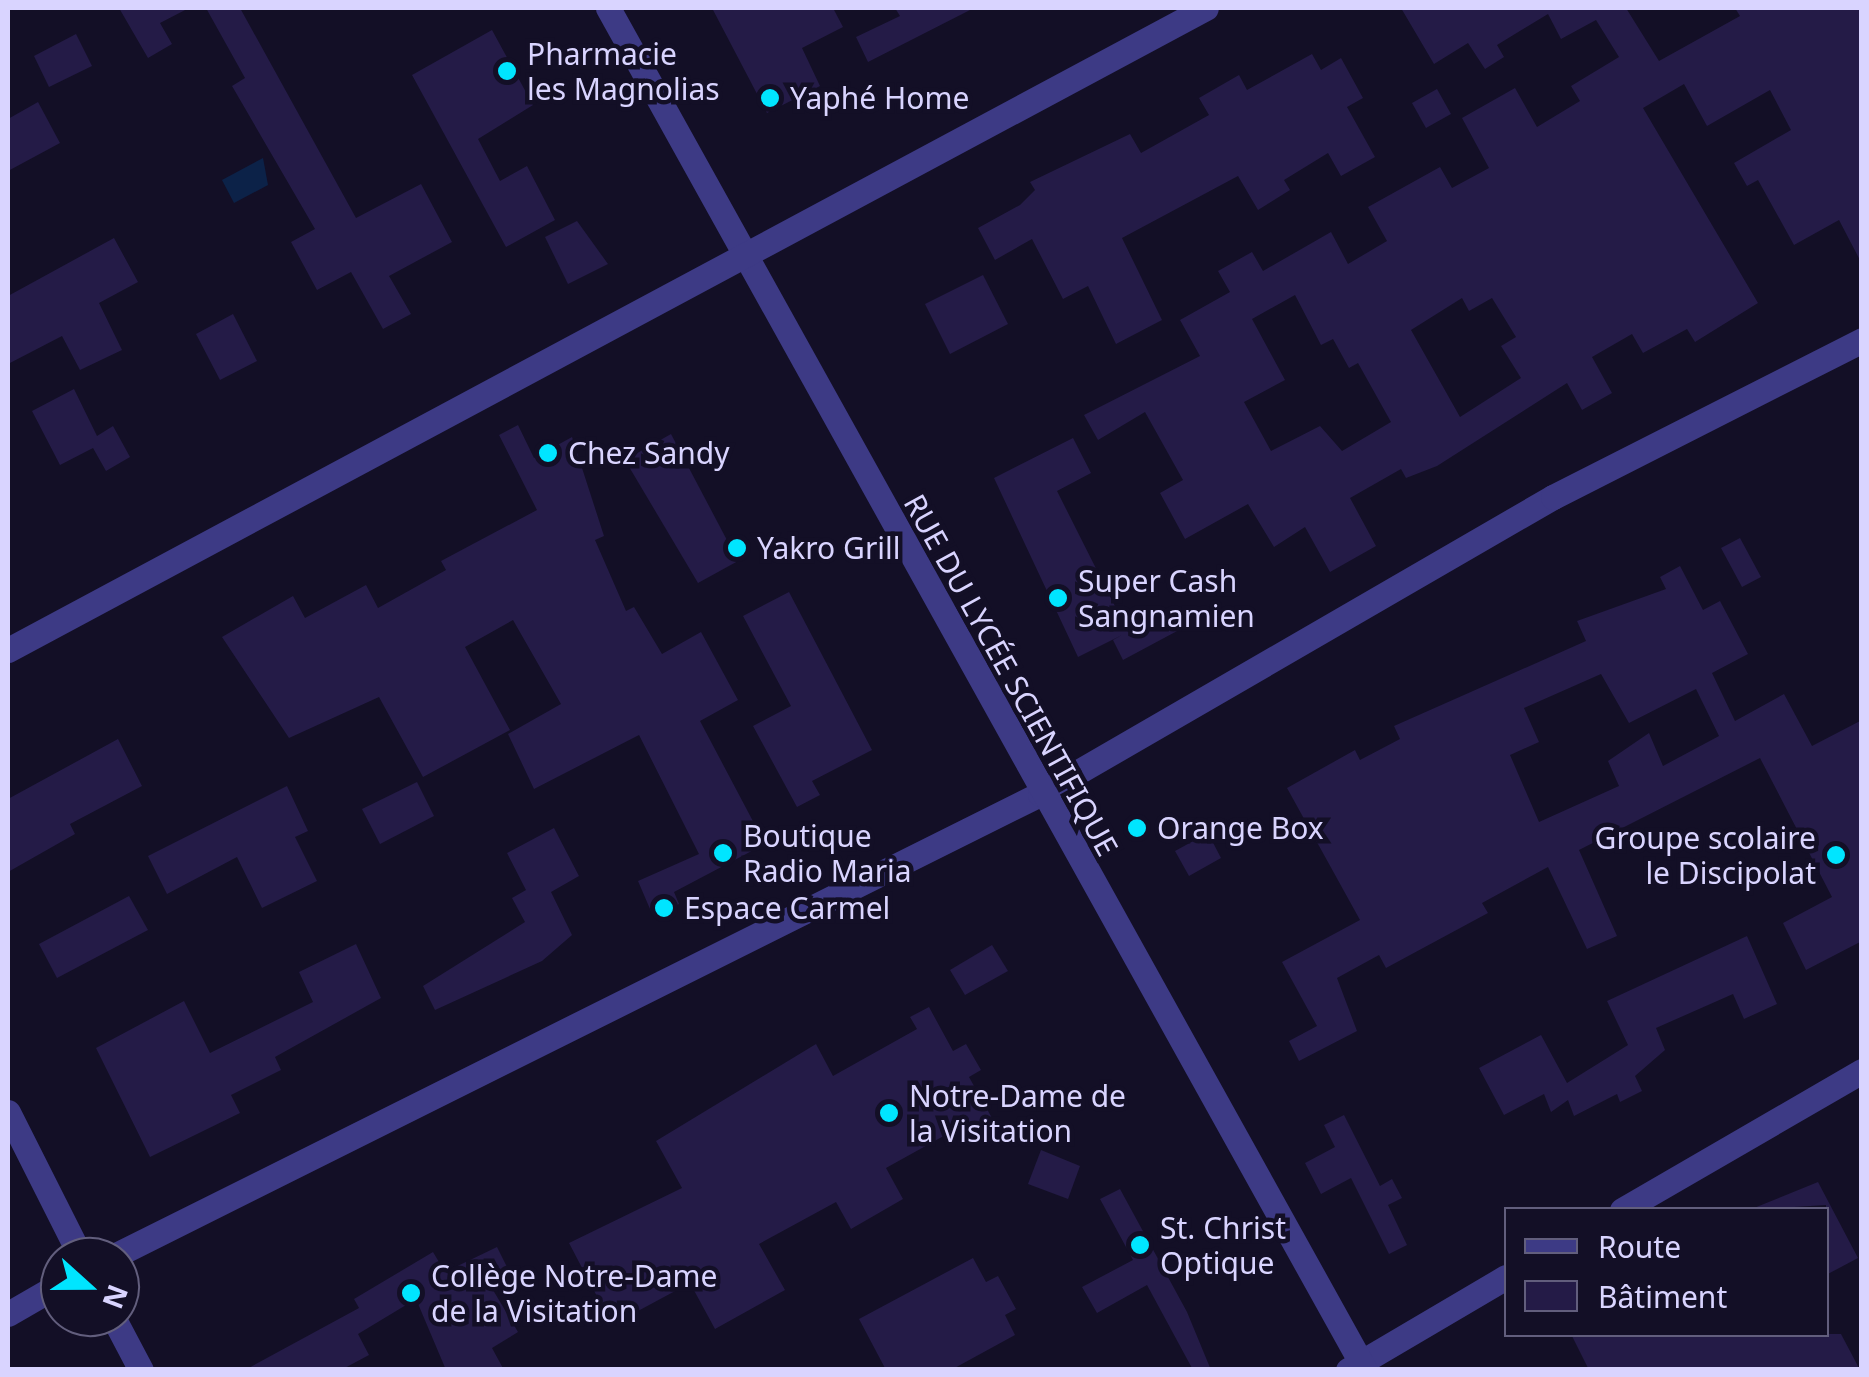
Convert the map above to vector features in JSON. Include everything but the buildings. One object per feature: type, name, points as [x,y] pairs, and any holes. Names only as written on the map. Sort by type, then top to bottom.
[{"type":"street","name":"RUE DU LYCÉE SCIENTIFIQUE","points":[[608,8],[740,256],[1358,1367]]},
{"type":"street","points":[[8,650],[1206,8]]},
{"type":"street","points":[[140,1243],[1040,794],[1553,497],[1862,340]]},
{"type":"street","points":[[1627,1207],[1862,1071]]},
{"type":"street","points":[[8,1112],[71,1237]]},
{"type":"street","points":[[1358,1367],[1504,1279]]},
{"type":"street","points":[[8,1314],[40,1296]]},
{"type":"street","points":[[124,1337],[141,1370]]},
{"type":"water","points":[[263,158],[268,185],[234,203],[222,180]]},
{"type":"place","name":"Pharmacie les Magnolias","points":[[507,71]]},
{"type":"place","name":"Yaphé Home","points":[[770,98]]},
{"type":"place","name":"Chez Sandy","points":[[548,453]]},
{"type":"place","name":"Yakro Grill","points":[[737,548]]},
{"type":"place","name":"Super Cash Sangnamien","points":[[1058,598]]},
{"type":"place","name":"Orange Box","points":[[1137,828]]},
{"type":"place","name":"Boutique Radio Maria","points":[[723,853]]},
{"type":"place","name":"Groupe scolaire le Discipolat","points":[[1836,855]]},
{"type":"place","name":"Espace Carmel","points":[[664,908]]},
{"type":"place","name":"Notre-Dame de la Visitation","points":[[889,1113]]},
{"type":"place","name":"St. Christ Optique","points":[[1140,1245]]},
{"type":"place","name":"Collège Notre-Dame de la Visitation","points":[[411,1293]]}]
